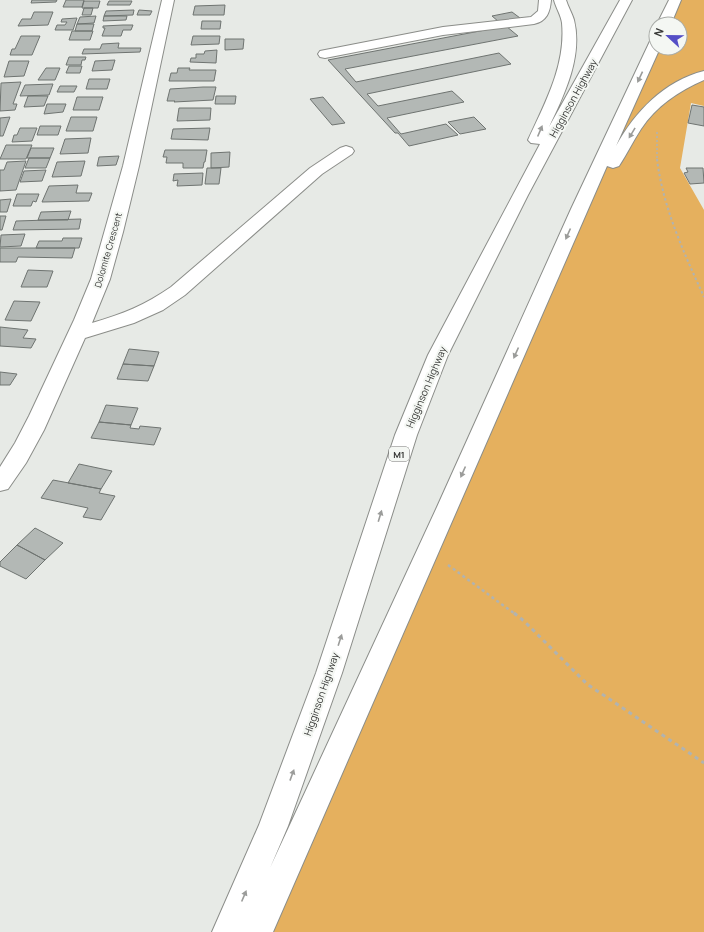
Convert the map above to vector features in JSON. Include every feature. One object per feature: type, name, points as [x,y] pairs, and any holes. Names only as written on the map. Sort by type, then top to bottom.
[{"type":"main road","name":"Dolomite Crescent","points":[[0,483],[12,468],[28,442],[96,292],[105,266],[124,190],[168,0]]},
{"type":"main road","points":[[325,54],[443,32],[534,20],[544,12],[545,0]]},
{"type":"main road","points":[[520,195],[533,147],[557,93],[567,58],[568,23],[560,0]]},
{"type":"main road","name":"Higginson Highway","points":[[228,932],[274,826],[329,673],[403,442],[438,355],[520,195],[626,0]]},
{"type":"main road","points":[[668,16],[675,0]]},
{"type":"main road","points":[[257,932],[428,551],[579,208],[650,56]]},
{"type":"main road","points":[[579,208],[617,158],[638,123],[658,101],[668,92],[684,83],[704,75]]},
{"type":"main road","points":[[77,334],[127,319],[156,306],[173,295],[312,174],[346,151]]},
{"type":"path","points":[[658,132],[657,165],[667,207],[704,297]]},
{"type":"path","points":[[428,551],[524,620],[587,684],[704,763]]},
{"type":"shaded area","points":[[677,0],[704,0],[704,106],[691,103],[680,168],[704,210],[704,932],[259,932],[652,56],[688,56],[688,16],[670,16]]},
{"type":"building","points":[[32,0],[57,0],[56,2],[31,3]]},
{"type":"building","points":[[66,0],[84,0],[82,7],[63,7]]},
{"type":"building","points":[[84,1],[100,1],[98,8],[82,8]]},
{"type":"building","points":[[109,1],[132,1],[130,5],[107,5]]},
{"type":"building","points":[[225,5],[224,15],[193,15],[195,6]]},
{"type":"building","points":[[84,8],[93,8],[91,15],[82,15]]},
{"type":"building","points":[[134,10],[133,15],[104,16],[106,11]]},
{"type":"building","points":[[139,10],[152,11],[150,15],[137,15]]},
{"type":"building","points":[[34,12],[53,12],[48,25],[18,26],[22,19],[31,19]]},
{"type":"building","points":[[512,12],[520,18],[499,22],[492,16]]},
{"type":"building","points":[[96,16],[94,23],[77,24],[80,17]]},
{"type":"building","points":[[104,16],[127,16],[126,20],[103,21]]},
{"type":"building","points":[[77,18],[73,30],[55,30],[57,25],[65,25],[67,22],[61,22],[62,19]]},
{"type":"building","points":[[202,21],[221,21],[220,29],[201,29]]},
{"type":"building","points":[[77,24],[94,24],[92,31],[75,31]]},
{"type":"building","points":[[133,25],[131,30],[123,30],[121,36],[102,36],[105,28],[103,28],[103,26]]},
{"type":"building","points":[[506,26],[518,36],[345,69],[356,82],[499,53],[511,64],[367,94],[378,106],[452,91],[464,102],[387,118],[401,134],[446,124],[458,135],[409,146],[398,133],[395,133],[328,60]]},
{"type":"building","points":[[72,31],[93,31],[90,40],[69,40]]},
{"type":"building","points":[[21,36],[40,36],[32,55],[10,55],[12,49],[15,49]]},
{"type":"building","points":[[193,36],[220,36],[219,44],[191,45]]},
{"type":"building","points":[[225,39],[244,39],[243,49],[225,50]]},
{"type":"building","points":[[119,43],[118,48],[141,48],[140,52],[82,54],[84,49],[100,49],[102,44]]},
{"type":"building","points":[[217,50],[216,63],[190,62],[191,58],[196,58],[196,54],[204,54],[205,51]]},
{"type":"building","points":[[69,57],[86,57],[85,60],[82,60],[81,65],[66,65]]},
{"type":"building","points":[[115,60],[112,70],[92,71],[95,61]]},
{"type":"building","points":[[9,61],[29,61],[24,76],[4,77]]},
{"type":"building","points":[[69,66],[82,66],[80,73],[66,73]]},
{"type":"building","points":[[46,68],[60,68],[55,80],[38,80]]},
{"type":"building","points":[[178,68],[190,68],[189,70],[216,70],[214,81],[169,81],[171,73],[177,73]]},
{"type":"building","points":[[89,79],[110,79],[107,89],[86,89]]},
{"type":"building","points":[[21,82],[13,104],[17,104],[15,110],[0,111],[1,83]]},
{"type":"building","points":[[53,84],[49,95],[20,96],[25,85]]},
{"type":"building","points":[[60,86],[77,86],[74,92],[57,92]]},
{"type":"building","points":[[216,87],[213,100],[167,101],[170,89]]},
{"type":"building","points":[[28,96],[48,96],[44,106],[24,107]]},
{"type":"building","points":[[216,96],[236,96],[235,104],[215,104]]},
{"type":"building","points":[[77,97],[103,97],[99,110],[73,110]]},
{"type":"building","points":[[323,97],[345,123],[332,125],[310,99]]},
{"type":"building","points":[[47,104],[66,104],[63,112],[44,114]]},
{"type":"building","points":[[692,105],[704,107],[704,126],[688,123]]},
{"type":"building","points":[[179,108],[211,108],[210,120],[177,121]]},
{"type":"building","points":[[10,117],[3,136],[0,136],[0,118]]},
{"type":"building","points":[[71,117],[97,117],[93,131],[66,131]]},
{"type":"building","points":[[474,117],[486,129],[460,134],[448,122]]},
{"type":"building","points":[[40,126],[61,126],[58,135],[37,135]]},
{"type":"building","points":[[20,128],[37,128],[32,141],[12,142],[14,135],[17,135]]},
{"type":"building","points":[[210,128],[208,140],[171,139],[173,129]]},
{"type":"building","points":[[91,138],[88,153],[60,154],[65,139]]},
{"type":"building","points":[[6,145],[32,145],[26,159],[0,159]]},
{"type":"building","points":[[31,148],[54,148],[50,158],[27,158]]},
{"type":"building","points":[[165,150],[207,150],[203,168],[183,168],[183,163],[166,163],[167,157],[163,157]]},
{"type":"building","points":[[230,152],[229,167],[211,168],[211,153]]},
{"type":"building","points":[[119,156],[116,165],[97,166],[99,157]]},
{"type":"building","points":[[29,158],[50,158],[46,168],[25,168]]},
{"type":"building","points":[[26,161],[16,190],[0,191],[0,170],[4,170],[7,162]]},
{"type":"building","points":[[85,161],[81,176],[52,177],[57,162]]},
{"type":"building","points":[[207,168],[221,168],[219,184],[205,184]]},
{"type":"building","points":[[686,168],[703,168],[704,183],[690,184],[684,173],[688,172]]},
{"type":"building","points":[[46,170],[42,181],[20,182],[24,171]]},
{"type":"building","points":[[203,173],[202,185],[177,186],[178,180],[173,181],[174,174]]},
{"type":"building","points":[[78,185],[76,193],[92,193],[89,201],[42,202],[49,186]]},
{"type":"building","points":[[17,194],[39,194],[36,202],[33,201],[31,206],[13,206]]},
{"type":"building","points":[[11,199],[7,212],[0,212],[0,200]]},
{"type":"building","points":[[71,211],[68,220],[38,220],[41,212]]},
{"type":"building","points":[[0,216],[6,216],[2,230],[0,230]]},
{"type":"building","points":[[81,219],[79,229],[13,230],[16,221]]},
{"type":"building","points":[[25,234],[21,246],[0,247],[1,235]]},
{"type":"building","points":[[63,238],[82,238],[79,248],[36,248],[39,241],[62,241]]},
{"type":"building","points":[[0,248],[75,248],[72,258],[18,257],[16,262],[0,262]]},
{"type":"building","points":[[28,270],[53,271],[47,287],[21,287]]},
{"type":"building","points":[[14,301],[40,302],[31,321],[5,320]]},
{"type":"building","points":[[0,327],[28,330],[23,338],[36,339],[31,348],[0,346]]},
{"type":"building","points":[[129,349],[159,352],[154,366],[123,364]]},
{"type":"building","points":[[123,364],[154,366],[148,381],[117,379]]},
{"type":"building","points":[[0,372],[17,374],[10,385],[0,385]]},
{"type":"building","points":[[106,405],[138,408],[131,425],[99,422]]},
{"type":"building","points":[[99,422],[131,425],[130,428],[139,429],[140,426],[161,428],[154,445],[91,438]]},
{"type":"building","points":[[79,464],[112,471],[101,489],[68,483]]},
{"type":"building","points":[[53,480],[101,489],[99,493],[115,496],[101,520],[83,517],[88,508],[41,498]]},
{"type":"building","points":[[35,528],[63,543],[45,560],[17,545]]},
{"type":"building","points":[[17,545],[45,560],[26,579],[0,566],[0,562]]}]
